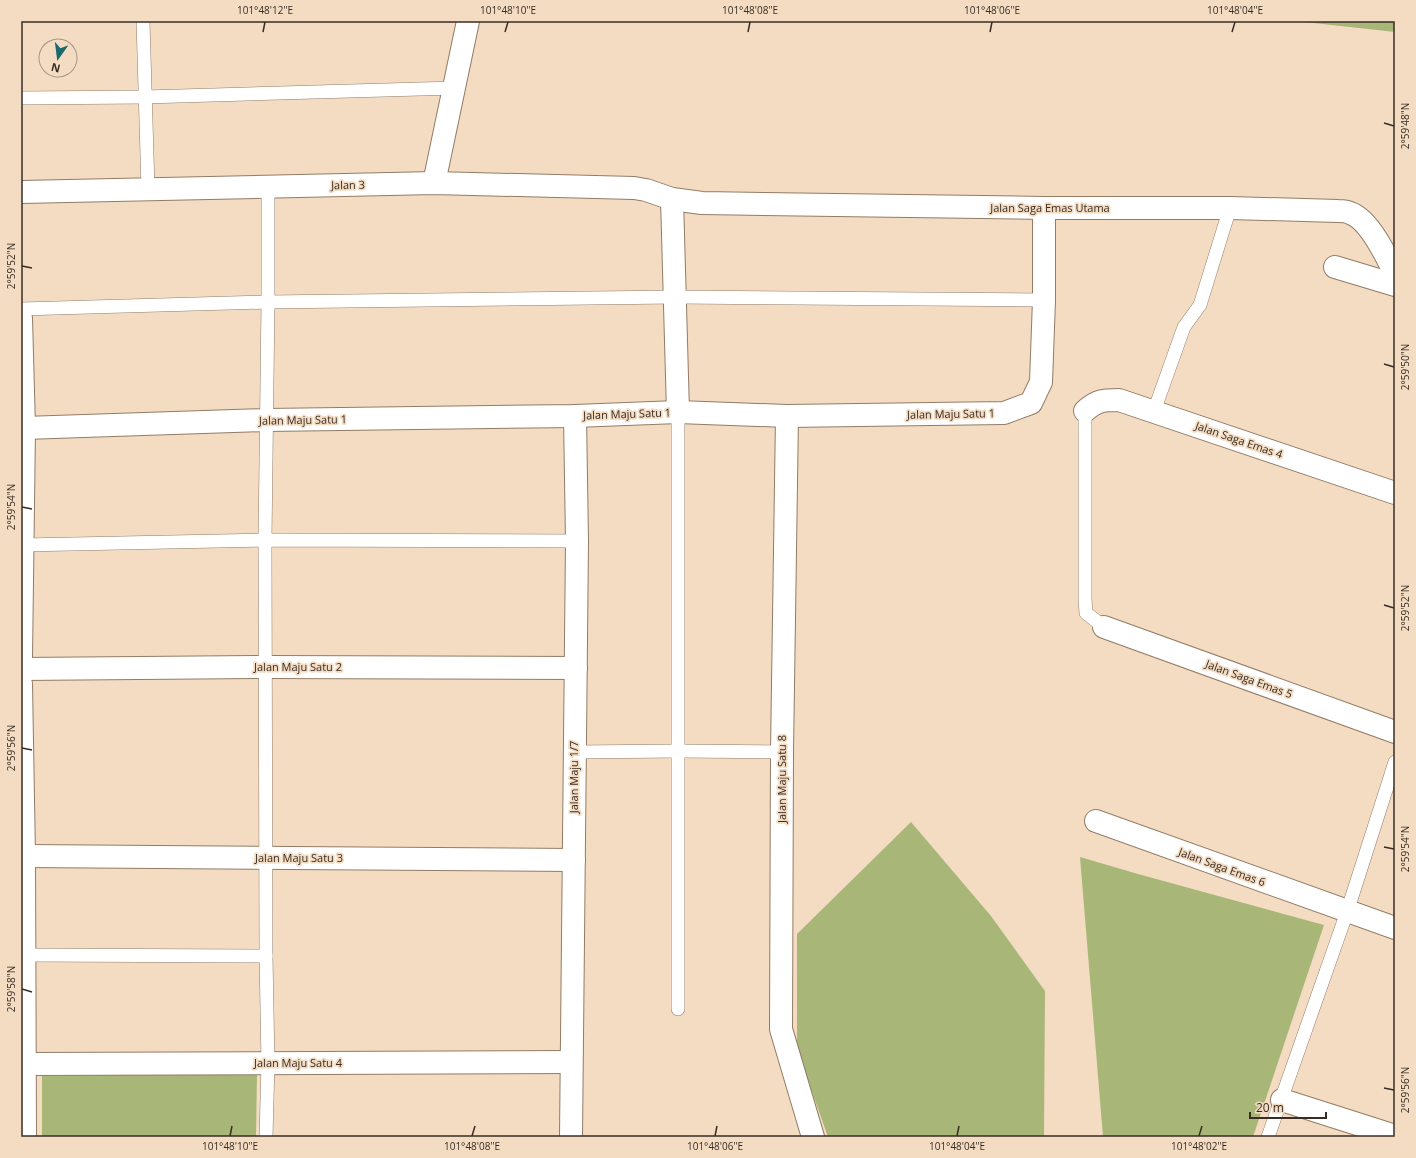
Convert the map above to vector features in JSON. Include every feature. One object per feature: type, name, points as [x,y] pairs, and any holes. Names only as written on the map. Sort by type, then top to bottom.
[{"type":"street","points":[[434,183],[468,21]]},
{"type":"street","name":"Jalan 3","points":[[21,192],[434,183],[634,188],[646,190],[672,199]]},
{"type":"street","points":[[672,199],[678,412]]},
{"type":"street","name":"Jalan Saga Emas Utama","points":[[672,199],[702,203],[1044,208],[1230,208],[1338,211],[1351,213],[1364,223],[1386,255],[1395,274]]},
{"type":"street","name":"Jalan Maju Satu 1","points":[[24,428],[266,420],[575,416],[678,412],[787,416],[1004,413],[1031,403],[1041,382],[1044,300],[1044,208]]},
{"type":"street","points":[[1335,267],[1395,285]]},
{"type":"street","points":[[21,318],[24,428],[21,657]]},
{"type":"street","name":"Jalan Saga Emas 4","points":[[1086,411],[1092,404],[1102,400],[1119,400],[1395,493]]},
{"type":"street","name":"Jalan Maju 1/7","points":[[570,1137],[577,541],[575,416]]},
{"type":"street","name":"Jalan Maju Satu 8","points":[[787,416],[782,752],[781,1029],[813,1137]]},
{"type":"street","name":"Jalan Saga Emas 5","points":[[1104,627],[1395,732]]},
{"type":"street","name":"Jalan Maju Satu 2","points":[[21,669],[266,667],[576,668]]},
{"type":"street","points":[[21,684],[25,1064],[23,1109],[25,1137]]},
{"type":"street","name":"Jalan Saga Emas 6","points":[[1096,821],[1395,928]]},
{"type":"street","name":"Jalan Maju Satu 3","points":[[24,856],[574,860]]},
{"type":"street","name":"Jalan Maju Satu 4","points":[[25,1064],[571,1062]]},
{"type":"street","points":[[1282,1100],[1395,1136]]},
{"type":"lane","points":[[143,21],[148,189]]},
{"type":"lane","points":[[21,98],[454,88]]},
{"type":"lane","points":[[266,1137],[268,1063],[266,956],[265,540],[268,186]]},
{"type":"lane","points":[[1154,411],[1184,326],[1200,305],[1230,208]]},
{"type":"lane","points":[[21,308],[268,302],[675,297],[1044,300]]},
{"type":"lane","points":[[1086,411],[1086,613],[1104,627]]},
{"type":"lane","points":[[678,412],[678,1009]]},
{"type":"lane","points":[[23,545],[265,540],[577,541]]},
{"type":"lane","points":[[574,752],[782,752]]},
{"type":"lane","points":[[1268,1137],[1347,912],[1395,762]]},
{"type":"lane","points":[[24,955],[266,956]]},
{"type":"green space","points":[[1295,21],[1395,21],[1395,32]]},
{"type":"green space","points":[[911,822],[991,916],[1045,991],[1044,1137],[828,1137],[797,1049],[797,934]]},
{"type":"green space","points":[[1080,857],[1324,925],[1253,1137],[1103,1137]]},
{"type":"green space","points":[[257,1073],[256,1137],[42,1137],[42,1076]]}]
